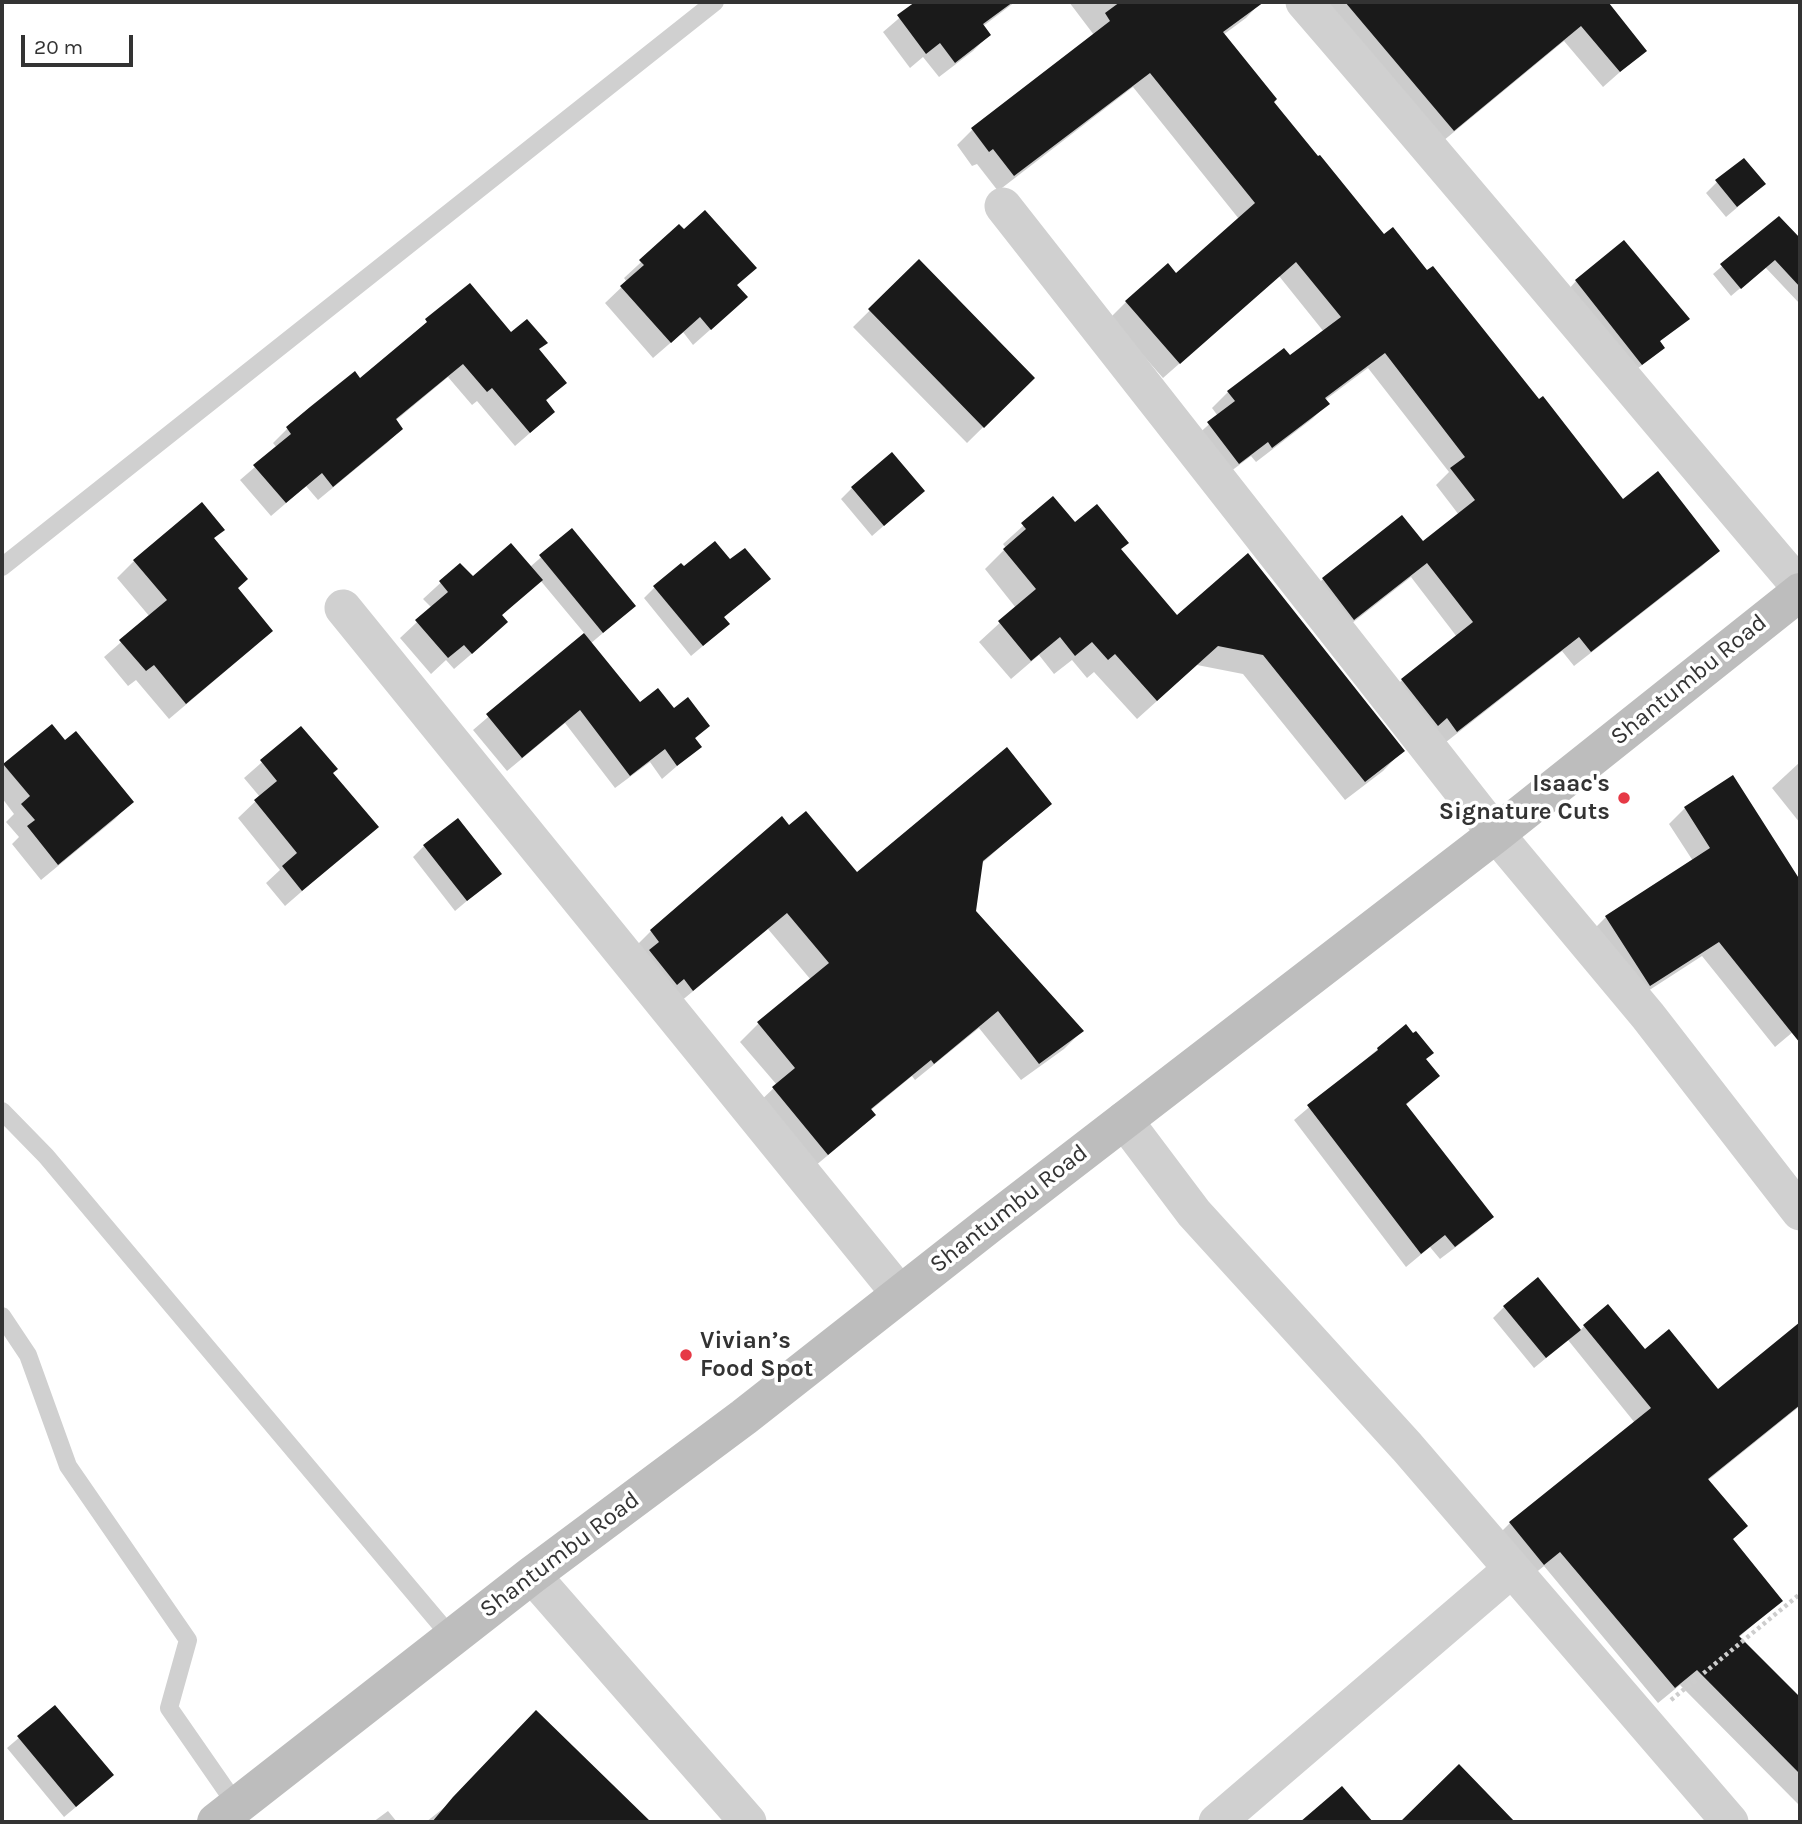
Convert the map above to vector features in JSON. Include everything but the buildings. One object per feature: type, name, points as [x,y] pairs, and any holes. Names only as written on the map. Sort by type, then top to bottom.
[{"type":"street","points":[[1304,2],[1480,205],[1800,590]]},
{"type":"street","points":[[1003,206],[1496,834],[1648,1016],[1800,1212]]},
{"type":"street","name":"Shantumbu Road","points":[[226,1814],[532,1575],[744,1417],[1496,834],[1800,590]]},
{"type":"street","points":[[344,608],[900,1294]]},
{"type":"street","points":[[1124,1120],[1194,1213],[1407,1447],[1730,1822]]},
{"type":"street","points":[[1217,1822],[1511,1569]]},
{"type":"street","points":[[532,1575],[748,1822]]},
{"type":"lane","points":[[2,567],[715,2]]},
{"type":"lane","points":[[2,1111],[46,1156],[452,1638]]},
{"type":"lane","points":[[2,1316],[28,1355],[68,1466],[188,1640],[169,1708],[226,1814]]},
{"type":"path","points":[[1644,1723],[1800,1594]]},
{"type":"place","name":"Isaac's Signature Cuts","points":[[1624,798]]},
{"type":"place","name":"Vivian’s Food Spot","points":[[686,1355]]}]
